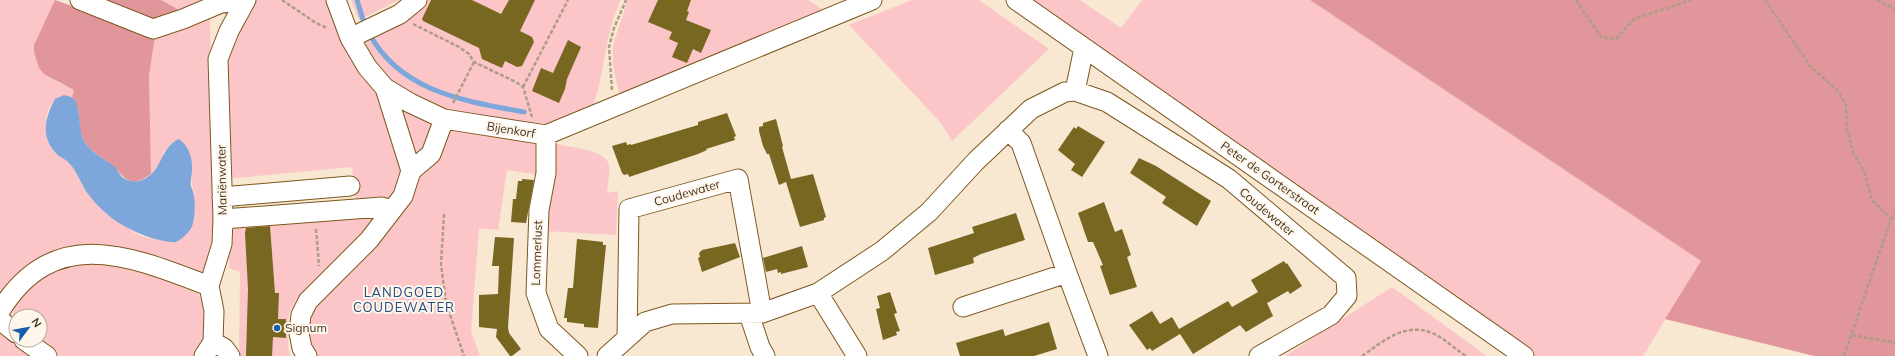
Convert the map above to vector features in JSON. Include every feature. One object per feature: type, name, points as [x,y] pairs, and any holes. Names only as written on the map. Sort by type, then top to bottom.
[{"type":"street","points":[[80,0],[153,29],[183,19],[221,3],[245,1]]},
{"type":"street","name":"Bijenkorf","points":[[336,0],[354,36],[367,67],[385,88],[410,103],[542,135],[872,0]]},
{"type":"street","points":[[354,36],[400,14],[417,0]]},
{"type":"street","name":"Peter de Gorterstraat","points":[[1016,0],[1524,356]]},
{"type":"street","name":"Mariënwater","points":[[230,356],[224,348],[209,349],[214,311],[209,286],[222,244],[223,219],[218,59],[229,31],[245,1]]},
{"type":"street","points":[[607,356],[645,322],[672,314],[756,313],[818,293],[882,251],[929,212],[976,161],[1031,109],[1065,92],[1075,91],[1084,48]]},
{"type":"street","points":[[385,88],[411,171]]},
{"type":"street","name":"Coudewater","points":[[1075,91],[1107,102],[1229,180],[1346,278],[1347,296],[1330,315],[1259,356]]},
{"type":"street","points":[[306,356],[302,348],[299,333],[301,315],[308,300],[369,240],[403,196],[411,171],[431,154],[448,113]]},
{"type":"street","points":[[1008,130],[1021,143],[1098,356]]},
{"type":"street","name":"Lommerlust","points":[[542,135],[546,173],[539,210],[536,293],[549,329],[578,356]]},
{"type":"street","name":"Coudewater","points":[[627,338],[629,209],[738,179],[760,347],[765,356]]},
{"type":"street","points":[[222,198],[350,186]]},
{"type":"street","points":[[223,219],[382,207],[392,210]]},
{"type":"street","points":[[0,311],[10,294],[24,281],[46,264],[67,256],[95,253],[127,259],[161,267],[209,286]]},
{"type":"street","points":[[963,307],[1067,273]]},
{"type":"street","points":[[818,293],[857,356]]},
{"type":"street","points":[[0,320],[8,326]]},
{"type":"street","points":[[36,348],[47,356]]},
{"type":"path","points":[[282,0],[316,23],[354,36]]},
{"type":"path","points":[[523,88],[568,0]]},
{"type":"path","points":[[613,106],[609,47],[614,28],[626,0]]},
{"type":"path","points":[[1576,0],[1601,37],[1616,39],[1634,19],[1691,0]]},
{"type":"path","points":[[1765,0],[1810,66],[1837,90],[1846,105],[1847,130],[1853,152],[1864,171],[1872,200],[1891,219]]},
{"type":"path","points":[[1877,0],[1895,9]]},
{"type":"path","points":[[400,14],[410,23],[469,54],[474,62],[516,82],[523,88],[542,135]]},
{"type":"path","points":[[448,113],[474,62]]},
{"type":"path","points":[[315,213],[321,288]]},
{"type":"path","points":[[444,214],[441,264],[446,303],[464,356]]},
{"type":"path","points":[[1844,356],[1891,219],[1895,214]]},
{"type":"path","points":[[1362,356],[1394,335],[1412,329],[1432,334],[1466,356]]},
{"type":"path","points":[[1852,336],[1895,343]]},
{"type":"shaded area","points":[[0,0],[55,0],[34,45],[43,65],[50,75],[57,82],[74,91],[72,97],[56,99],[48,112],[46,120],[47,138],[52,148],[70,164],[90,197],[127,227],[137,234],[146,237],[176,242],[194,192],[191,183],[192,166],[187,149],[179,139],[173,142],[163,153],[161,163],[151,174],[149,76],[155,36],[210,17],[214,204],[212,256],[209,266],[201,274],[95,249],[0,296]]},
{"type":"shaded area","points":[[55,0],[155,36],[149,76],[151,174],[142,180],[131,181],[126,179],[89,148],[81,134],[77,106],[72,97],[74,91],[44,74],[39,68],[34,52],[34,45]]},
{"type":"shaded area","points":[[98,0],[161,0],[181,11],[155,23]]},
{"type":"shaded area","points":[[161,0],[207,0],[181,11]]},
{"type":"shaded area","points":[[253,0],[331,0],[348,54],[368,75],[379,92],[404,168],[391,203],[356,203],[352,167],[226,179],[224,102],[228,48]]},
{"type":"shaded area","points":[[351,0],[399,0],[359,20]]},
{"type":"shaded area","points":[[424,0],[621,0],[611,26],[593,106],[544,128],[434,108],[383,77],[362,53],[362,40]]},
{"type":"shaded area","points":[[627,0],[808,0],[828,13],[620,97],[614,70],[613,49]]},
{"type":"shaded area","points":[[912,0],[979,0],[1049,49],[952,141],[941,123],[849,25]]},
{"type":"shaded area","points":[[1025,0],[1080,0],[1121,28],[1142,0],[1310,0],[1701,261],[1643,356],[1533,356]]},
{"type":"shaded area","points":[[1310,0],[1895,0],[1895,356],[1814,356],[1665,319],[1701,261]]},
{"type":"shaded area","points":[[399,107],[432,120],[433,137],[414,162]]},
{"type":"shaded area","points":[[453,129],[536,140],[542,152],[542,175],[507,170],[498,230],[479,228],[471,332],[480,356],[313,356],[308,347],[307,317],[415,181]]},
{"type":"shaded area","points":[[556,144],[587,150],[602,156],[607,160],[609,165],[609,179],[607,193],[618,191],[616,235],[544,231]]},
{"type":"shaded area","points":[[383,211],[362,238],[297,298],[289,313],[288,346],[290,356],[239,356],[240,272],[229,268],[230,224]]},
{"type":"shaded area","points":[[88,262],[134,266],[199,294],[206,309],[208,330],[197,356],[60,356],[47,348],[48,308],[14,308],[33,282],[59,268]]},
{"type":"shaded area","points":[[1392,287],[1487,356],[1285,356]]},
{"type":"shaded area","points":[[0,327],[8,334],[8,348],[25,348],[35,356],[0,356]]},
{"type":"water","points":[[64,95],[72,97],[77,105],[82,135],[85,143],[93,151],[115,167],[126,180],[137,181],[149,176],[158,166],[164,154],[173,143],[179,139],[185,145],[190,153],[192,162],[191,184],[195,210],[192,227],[189,232],[176,242],[155,239],[126,227],[102,210],[86,190],[72,166],[59,156],[49,143],[46,136],[46,121],[51,106],[55,99]]},
{"type":"building","points":[[431,0],[472,0],[501,14],[509,0],[535,0],[520,31],[532,37],[534,42],[522,66],[517,67],[505,61],[502,68],[482,59],[479,48],[423,21],[422,19]]},
{"type":"building","points":[[658,0],[691,0],[687,11],[689,12],[686,20],[711,30],[701,53],[693,49],[687,63],[672,57],[678,43],[669,39],[672,32],[648,22]]},
{"type":"building","points":[[568,40],[581,47],[567,79],[565,89],[559,103],[532,91],[541,68],[553,73]]},
{"type":"building","points":[[727,113],[736,136],[734,137],[735,140],[629,177],[628,174],[624,175],[622,173],[612,146],[626,142],[627,145],[631,145],[698,125],[698,122]]},
{"type":"building","points":[[776,119],[791,179],[813,174],[826,217],[824,220],[800,227],[786,182],[779,185],[769,154],[767,154],[763,146],[759,131],[759,127],[763,126],[763,123]]},
{"type":"building","points":[[1078,126],[1105,142],[1082,177],[1071,170],[1075,164],[1058,150],[1074,127],[1076,129]]},
{"type":"building","points":[[1139,158],[1156,166],[1211,201],[1197,226],[1162,203],[1166,197],[1130,173]]},
{"type":"building","points":[[522,179],[534,180],[526,223],[511,222],[513,199],[516,199],[518,181],[522,181]]},
{"type":"building","points":[[1104,202],[1115,232],[1122,229],[1131,255],[1127,257],[1137,287],[1110,295],[1100,266],[1103,265],[1093,242],[1088,242],[1078,213]]},
{"type":"building","points":[[1016,213],[1025,240],[981,254],[973,258],[974,263],[935,275],[928,248],[974,233],[972,227]]},
{"type":"building","points":[[270,226],[275,293],[279,293],[278,319],[286,319],[286,338],[273,337],[272,356],[246,356],[248,289],[245,233],[246,228]]},
{"type":"building","points":[[495,237],[514,238],[508,327],[509,333],[521,349],[512,356],[510,356],[496,337],[497,329],[479,327],[479,295],[498,294],[499,266],[492,266]]},
{"type":"building","points":[[577,239],[603,242],[603,245],[606,245],[598,328],[584,327],[584,324],[567,322],[567,318],[564,318],[568,288],[573,288]]},
{"type":"building","points":[[735,243],[740,257],[702,272],[698,258],[700,257],[699,253],[702,250]]},
{"type":"building","points":[[802,246],[808,267],[781,274],[781,272],[778,273],[777,269],[766,272],[763,258]]},
{"type":"building","points":[[1284,261],[1286,264],[1287,263],[1302,286],[1290,294],[1288,291],[1267,303],[1273,316],[1246,332],[1240,325],[1193,354],[1180,334],[1152,351],[1150,348],[1147,350],[1129,325],[1152,311],[1160,324],[1172,317],[1179,329],[1228,301],[1232,307],[1258,292],[1251,280]]},
{"type":"building","points":[[890,292],[897,313],[894,314],[900,331],[896,332],[897,335],[883,340],[876,309],[880,308],[877,296]]},
{"type":"building","points":[[1049,322],[1057,349],[1034,356],[960,356],[956,343],[1003,329],[1005,336]]},
{"type":"waterway","points":[[357,0],[365,26]]},
{"type":"waterway","points":[[369,33],[382,53],[398,69],[416,81],[457,98],[524,112]]},
{"type":"place","name":"Signum","points":[[277,328]]},
{"type":"district","name":"LANDGOED COUDEWATER","points":[[404,300]]}]
